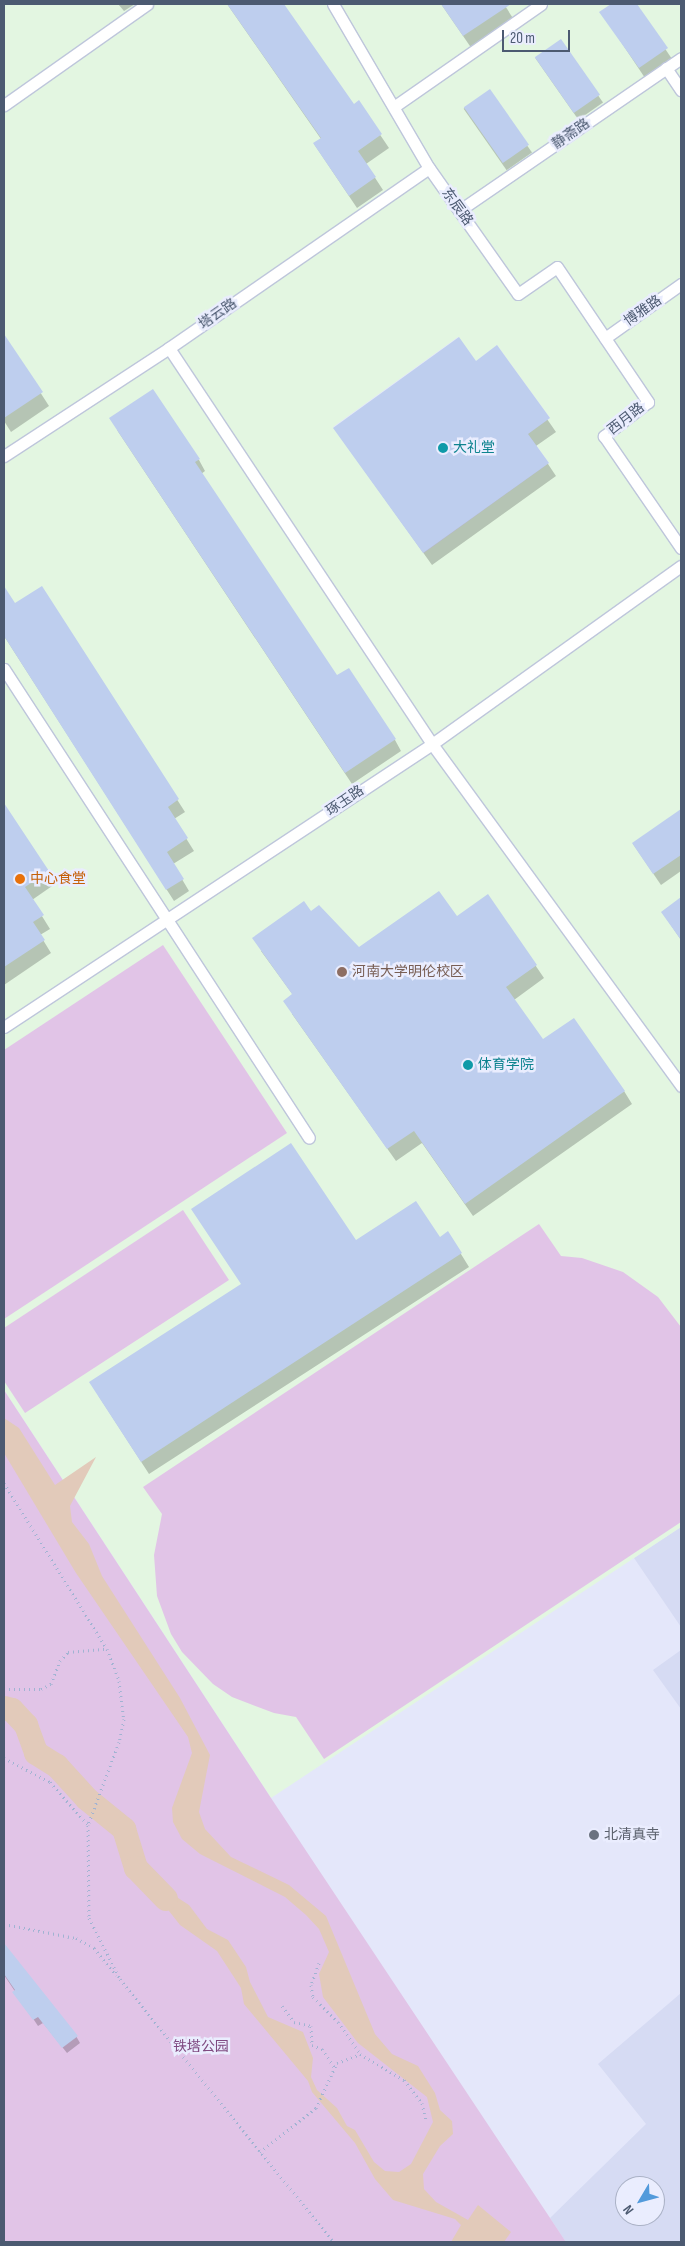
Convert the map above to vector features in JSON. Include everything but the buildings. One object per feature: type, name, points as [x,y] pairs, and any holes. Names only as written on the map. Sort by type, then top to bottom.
[{"type":"lane","points":[[4,105],[147,4]]},
{"type":"lane","name":"东辰路","points":[[333,4],[395,106],[429,168],[518,294],[557,267],[605,338]]},
{"type":"lane","points":[[395,106],[541,4]]},
{"type":"lane","name":"静斋路","points":[[460,210],[681,58]]},
{"type":"lane","points":[[666,68],[681,90]]},
{"type":"lane","name":"塔云路","points":[[4,456],[168,348],[429,168]]},
{"type":"lane","name":"博雅路","points":[[605,338],[681,284]]},
{"type":"lane","name":"西月路","points":[[605,338],[648,402],[604,436],[681,548]]},
{"type":"lane","points":[[168,348],[432,744],[681,1086]]},
{"type":"lane","name":"琢玉路","points":[[4,1027],[432,744],[681,566]]},
{"type":"lane","points":[[4,669],[309,1138]]},
{"type":"path","points":[[4,1484],[106,1649],[120,1681],[124,1719],[101,1792],[91,1812],[88,1825],[89,1918],[120,1979]]},
{"type":"path","points":[[4,1688],[41,1689],[51,1684],[60,1661],[68,1652],[106,1649]]},
{"type":"path","points":[[4,1758],[50,1782],[88,1825]]},
{"type":"path","points":[[4,1924],[76,1938],[94,1948],[334,2242]]},
{"type":"path","points":[[319,1963],[310,1985],[313,1997],[338,2022],[360,2054],[410,2086],[422,2103],[426,2120]]},
{"type":"path","points":[[282,2006],[294,2022],[311,2026],[312,2045],[322,2049],[335,2068]]},
{"type":"path","points":[[260,2152],[316,2108],[337,2063],[360,2054]]},
{"type":"shaded area","name":"河南大学明伦校区","points":[[4,4],[681,4],[681,1527],[271,1798],[4,1390]],"holes":[[[458,337],[476,361],[497,345],[550,418],[528,434],[549,463],[424,553],[333,427]]]},
{"type":"shaded area","points":[[4,1418],[19,1428],[55,1485],[96,1457],[70,1506],[72,1522],[89,1544],[102,1576],[180,1698],[210,1755],[199,1812],[205,1829],[231,1857],[289,1885],[326,1916],[375,2034],[392,2054],[418,2066],[435,2093],[440,2110],[452,2121],[453,2134],[440,2146],[423,2174],[424,2189],[436,2202],[468,2220],[478,2205],[511,2232],[504,2242],[451,2242],[461,2225],[455,2219],[393,2200],[375,2179],[355,2143],[312,2092],[308,2081],[244,2004],[241,1988],[217,1951],[180,1925],[169,1911],[166,1899],[175,1896],[189,1905],[207,1929],[228,1940],[246,1967],[250,1982],[268,2017],[303,2032],[313,2058],[311,2077],[317,2090],[337,2108],[347,2126],[355,2130],[374,2162],[385,2171],[399,2172],[411,2164],[433,2122],[427,2097],[358,2043],[323,1997],[319,1974],[329,1952],[319,1929],[306,1915],[285,1897],[200,1854],[182,1839],[173,1822],[172,1808],[192,1753],[188,1737],[76,1573],[4,1453]]},
{"type":"shaded area","points":[[681,1527],[681,1627],[634,1558]]},
{"type":"shaded area","points":[[681,1650],[681,1709],[653,1670]]},
{"type":"shaded area","points":[[681,1993],[681,2242],[566,2242],[550,2218],[646,2124],[598,2064]]},
{"type":"green space","points":[[163,945],[287,1133],[4,1319],[4,1050]]},
{"type":"green space","points":[[183,1210],[229,1280],[25,1413],[4,1381],[4,1328]]},
{"type":"green space","points":[[539,1224],[561,1256],[582,1258],[623,1272],[658,1297],[681,1327],[681,1522],[324,1759],[296,1717],[274,1713],[232,1697],[213,1684],[182,1652],[171,1634],[157,1596],[154,1555],[162,1514],[143,1487]]},
{"type":"green space","name":"铁塔公园","points":[[4,1390],[271,1798],[566,2242],[4,2242]]},
{"type":"waterway","points":[[4,1708],[12,1710],[26,1725],[36,1753],[57,1766],[87,1799],[124,1829],[136,1868],[166,1899]]},
{"type":"place","name":"大礼堂","points":[[443,448]]},
{"type":"place","name":"中心食堂","points":[[20,879]]},
{"type":"place","name":"河南大学明伦校区","points":[[342,972]]},
{"type":"place","name":"体育学院","points":[[468,1065]]},
{"type":"place","name":"北清真寺","points":[[594,1835]]}]
